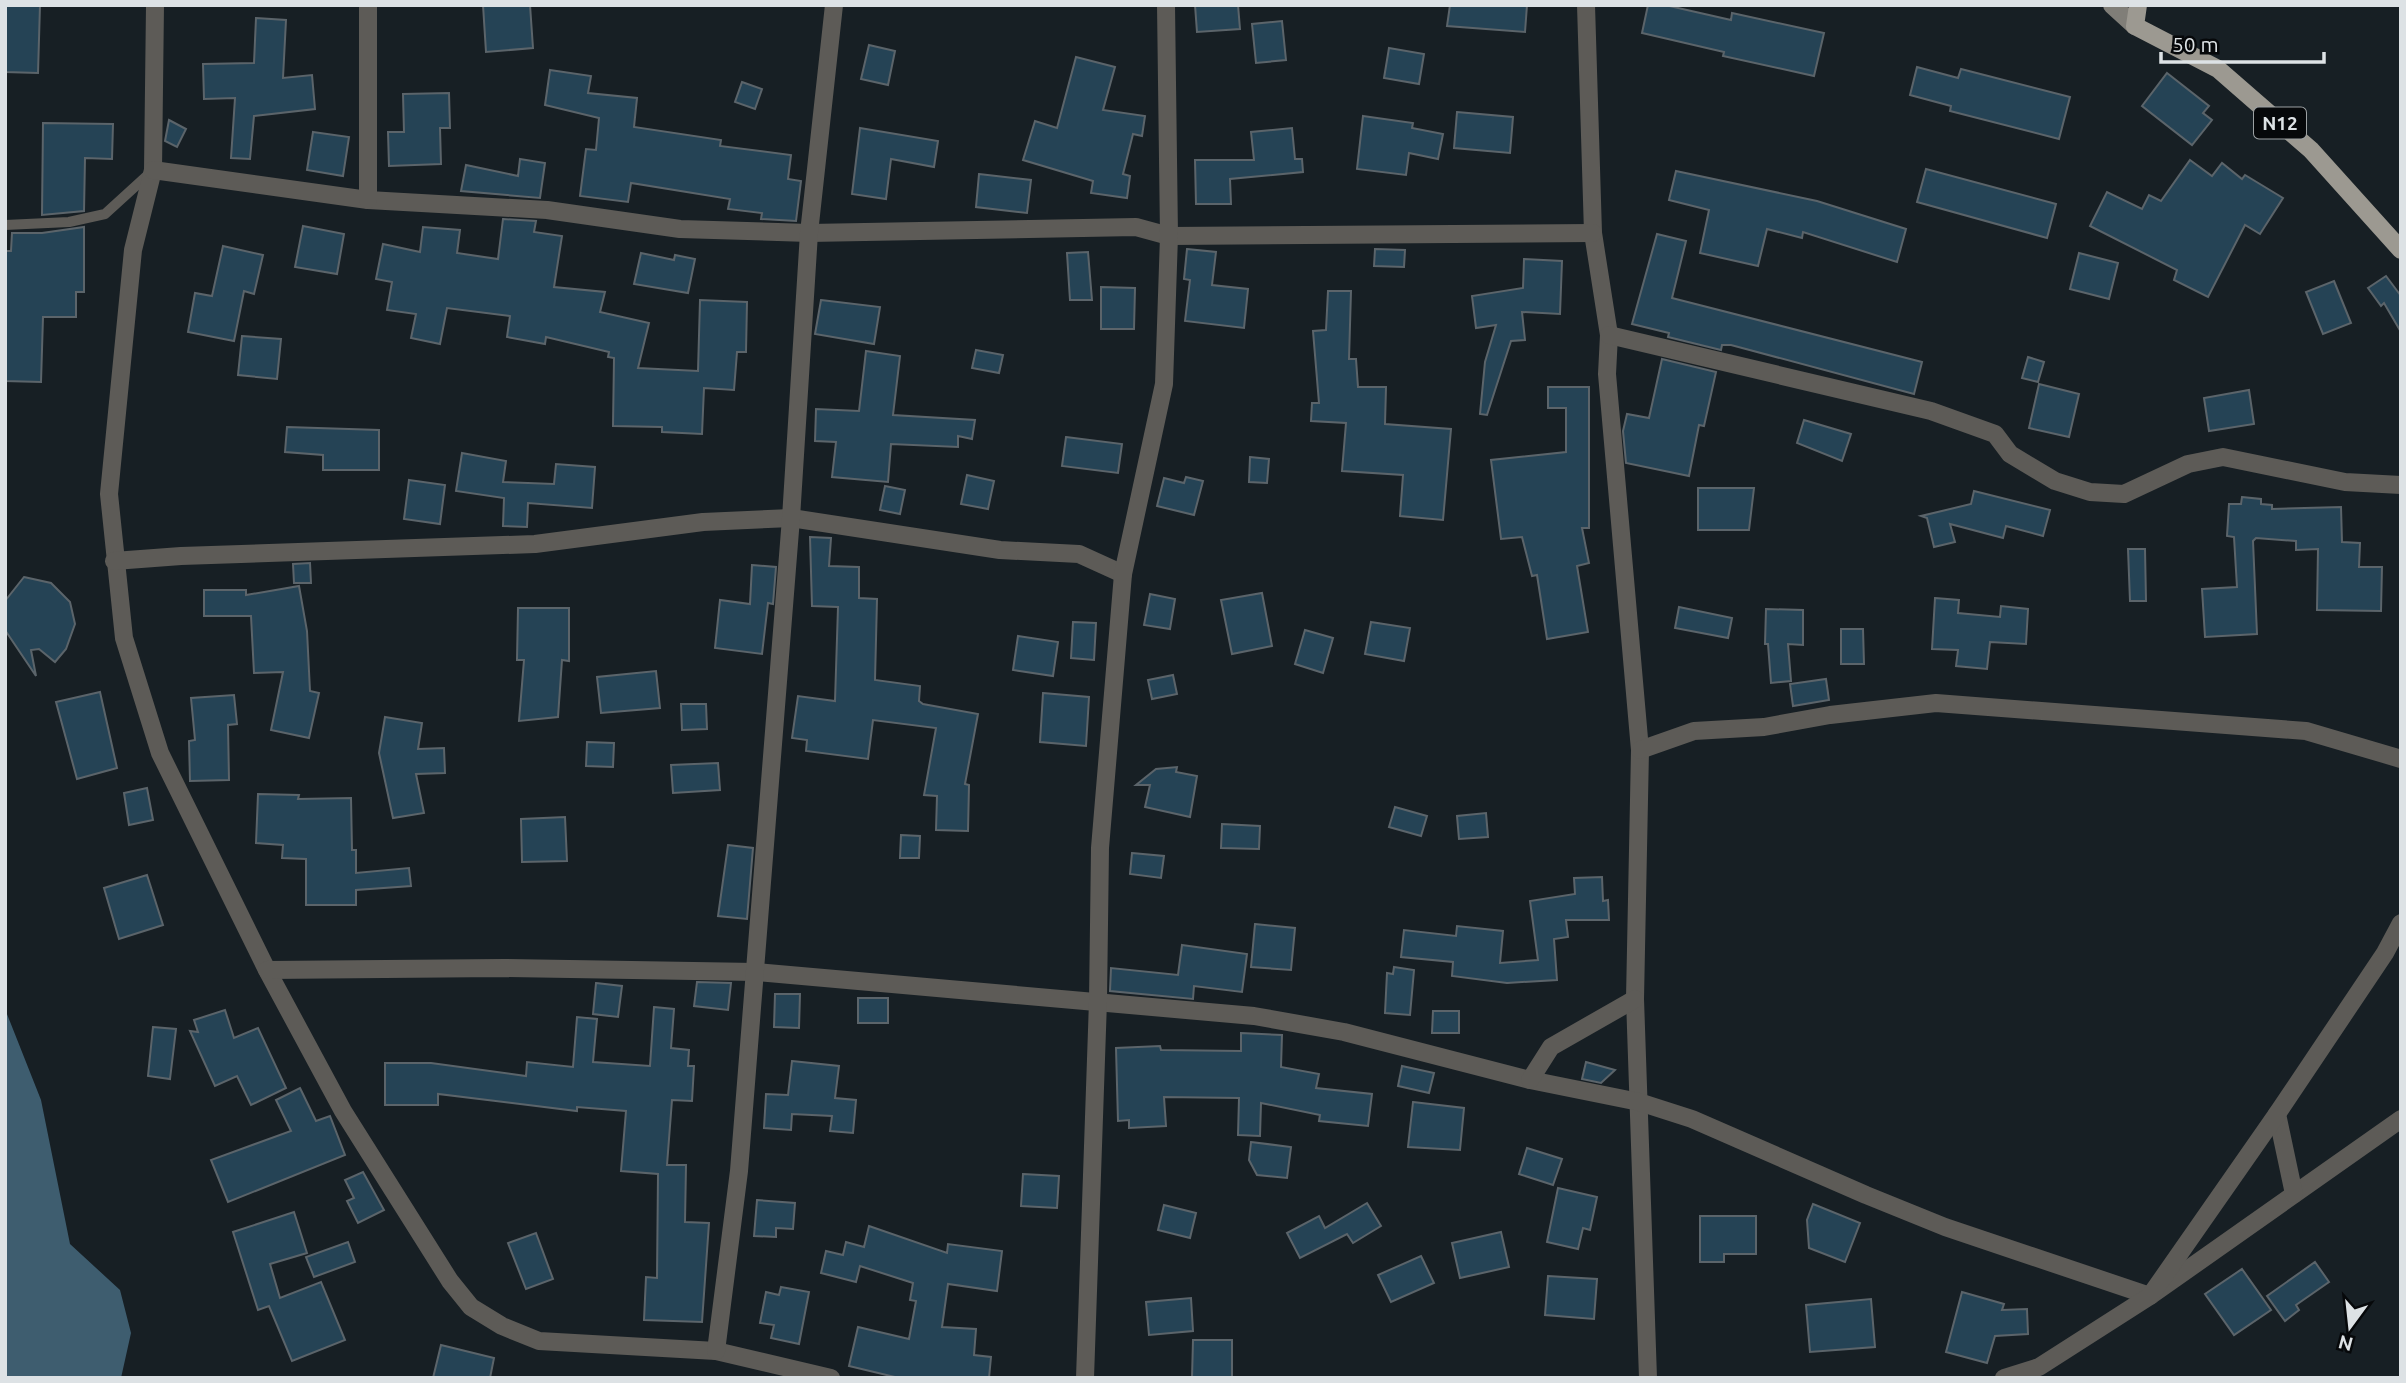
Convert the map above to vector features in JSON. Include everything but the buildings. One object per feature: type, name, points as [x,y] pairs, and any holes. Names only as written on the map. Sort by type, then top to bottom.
[{"type":"main road","points":[[2112,5],[2135,26]]},
{"type":"main road","points":[[2135,26],[2138,5]]},
{"type":"main road","name":"N12","points":[[2135,26],[2218,69],[2311,150],[2401,250]]},
{"type":"street","points":[[155,5],[153,170],[134,250],[109,494],[124,638],[160,753],[267,970],[343,1111],[450,1281],[471,1307],[502,1326],[540,1341],[716,1351],[831,1378]]},
{"type":"street","points":[[368,5],[368,200]]},
{"type":"street","points":[[716,1351],[739,1171],[791,518],[809,233],[834,5]]},
{"type":"street","points":[[1085,1378],[1098,1001],[1100,848],[1123,575],[1164,384],[1169,236],[1167,5]]},
{"type":"street","points":[[1586,5],[1593,233],[1609,335],[1607,374],[1640,750],[1635,999],[1648,1378]]},
{"type":"street","points":[[153,170],[368,200],[547,210],[680,229],[809,233],[1136,227],[1169,236],[1593,233]]},
{"type":"street","points":[[1609,335],[1931,411],[1995,434],[2010,454],[2021,461],[2055,481],[2090,492],[2124,494],[2188,464],[2223,457],[2345,482],[2401,485]]},
{"type":"street","points":[[114,561],[181,556],[535,544],[703,522],[791,518],[1000,550],[1079,554],[1123,575]]},
{"type":"street","points":[[1640,750],[1693,732],[1764,727],[1830,715],[1936,703],[2306,731],[2401,759]]},
{"type":"street","points":[[2150,1296],[2277,1114],[2385,953],[2401,923]]},
{"type":"street","points":[[267,970],[502,968],[756,972],[1254,1016],[1344,1032],[1530,1080],[1639,1102],[1692,1119],[1945,1227],[2150,1296]]},
{"type":"street","points":[[1530,1080],[1551,1047],[1635,999]]},
{"type":"street","points":[[2277,1114],[2294,1194]]},
{"type":"street","points":[[2004,1378],[2039,1367],[2150,1296],[2401,1119]]},
{"type":"lane","points":[[5,225],[69,222],[105,214],[153,170]]},
{"type":"water","points":[[5,1009],[41,1100],[70,1244],[120,1290],[131,1333],[121,1378],[5,1378]]}]
